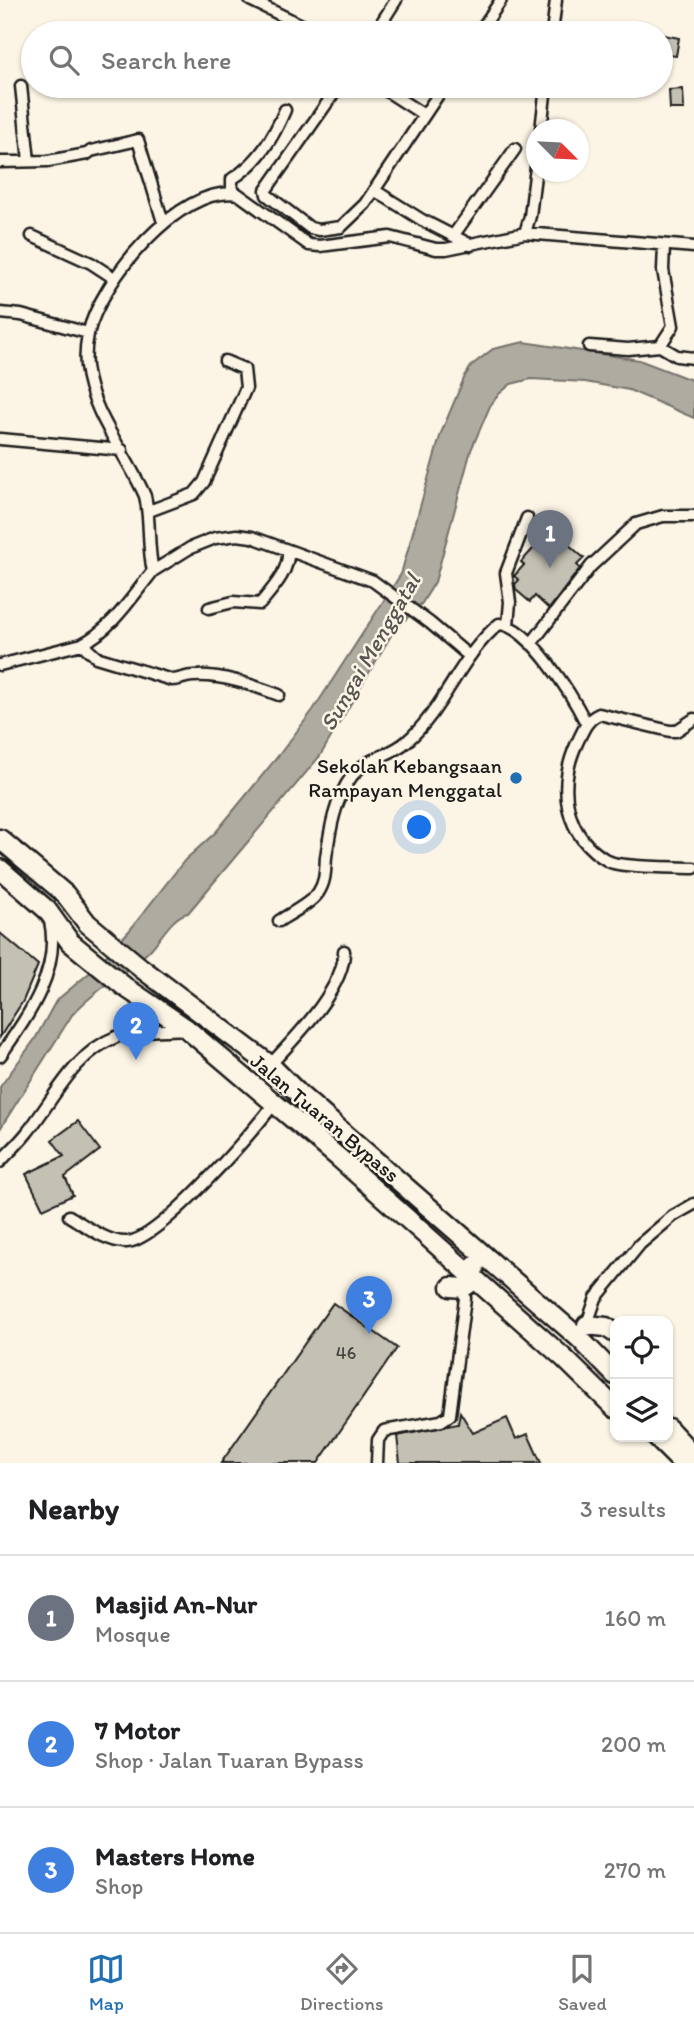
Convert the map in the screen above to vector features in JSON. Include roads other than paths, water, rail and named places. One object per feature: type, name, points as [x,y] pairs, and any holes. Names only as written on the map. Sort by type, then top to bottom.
[{"type":"highway","name":"Jalan Tuaran Bypass","points":[[0,839],[65,894],[87,923],[141,968],[270,1065],[300,1095],[466,1239],[583,1331],[610,1368]]},
{"type":"highway","name":"Jalan Tuaran Bypass","points":[[0,869],[47,910],[70,942],[125,987],[187,1029],[339,1158],[565,1359],[610,1403]]},
{"type":"highway","points":[[458,1293],[473,1277],[474,1260],[466,1239]]},
{"type":"highway","points":[[610,1330],[606,1327],[583,1331],[582,1356],[587,1368],[610,1391]]},
{"type":"highway","points":[[673,1433],[694,1456]]},
{"type":"highway","points":[[647,1442],[667,1463]]},
{"type":"highway","points":[[661,1442],[682,1463]]},
{"type":"street","points":[[250,0],[293,21]]},
{"type":"street","points":[[383,21],[396,0]]},
{"type":"street","points":[[487,21],[501,0]]},
{"type":"street","points":[[553,21],[556,0]]},
{"type":"street","points":[[22,98],[29,161]]},
{"type":"street","points":[[331,98],[269,184],[266,193],[310,228],[319,230],[341,227],[365,204],[433,98]]},
{"type":"street","points":[[398,98],[424,115]]},
{"type":"street","points":[[542,119],[545,98]]},
{"type":"street","points":[[232,193],[232,179],[247,170],[268,145],[285,110]]},
{"type":"street","points":[[0,162],[87,155],[91,151],[138,140],[163,222]]},
{"type":"street","points":[[453,236],[515,149]]},
{"type":"street","points":[[526,233],[535,182]]},
{"type":"street","points":[[374,190],[422,220],[471,245]]},
{"type":"street","points":[[153,571],[149,557],[149,511],[142,489],[94,400],[86,365],[88,333],[114,278],[163,222],[193,204],[213,196],[238,194],[309,244],[334,246],[390,237],[436,249],[471,245],[526,233],[694,247]]},
{"type":"street","points":[[32,236],[91,263],[114,278]]},
{"type":"street","points":[[660,346],[673,326],[663,270],[664,246]]},
{"type":"street","points":[[0,313],[21,315],[88,333]]},
{"type":"street","points":[[589,346],[628,349],[660,346],[677,356],[694,358]]},
{"type":"street","points":[[149,511],[194,494],[204,481],[246,388],[244,369],[225,361]]},
{"type":"street","points":[[0,439],[122,450]]},
{"type":"street","points":[[531,644],[591,566],[636,524],[663,516],[694,516]]},
{"type":"street","points":[[508,625],[510,602],[506,573],[527,518]]},
{"type":"street","points":[[0,665],[82,645],[113,621],[153,571],[181,553],[215,538],[237,535],[251,537],[373,581],[469,656]]},
{"type":"street","points":[[209,608],[233,602],[260,604],[282,576],[289,558],[288,550]]},
{"type":"street","points":[[279,921],[317,895],[325,881],[330,832],[339,800],[352,775],[370,760],[405,743],[436,711],[469,656],[499,624],[508,625],[531,644],[570,693],[586,723]]},
{"type":"street","points":[[82,645],[96,657],[172,680],[192,676],[242,681],[279,695]]},
{"type":"street","points":[[694,719],[676,731],[670,731],[599,714],[586,723],[572,753],[566,784],[566,808],[577,831],[597,854],[613,864],[694,868]]},
{"type":"street","points":[[0,1055],[40,993],[49,966],[54,938],[47,910]]},
{"type":"street","points":[[270,1065],[318,1013],[345,961],[344,951]]},
{"type":"street","points":[[0,1162],[25,1135],[64,1081],[101,1044],[118,1036],[135,1033],[187,1029]]},
{"type":"street","points":[[68,1216],[122,1242],[136,1240],[201,1187],[274,1104]]},
{"type":"street","points":[[583,1331],[596,1298],[640,1244],[673,1216],[694,1204]]},
{"type":"street","points":[[377,1463],[378,1440],[384,1431],[442,1421],[450,1415],[458,1293]]},
{"type":"water","name":"Sungai Menggatal","points":[[524,342],[639,360],[694,381],[694,418],[629,390],[585,382],[531,379],[511,384],[499,394],[490,406],[471,450],[435,582],[422,603],[393,632],[320,756],[188,913],[177,919],[149,951],[72,1015],[0,1129],[0,1087],[35,1039],[56,1001],[94,969],[129,931],[185,860],[216,832],[279,755],[313,710],[401,574],[441,433],[472,365],[493,349]]},
{"type":"place","name":"Masjid An-Nur","points":[[550,568]]},
{"type":"place","name":"Sekolah Kebangsaan Rampayan Menggatal","points":[[516,778]]},
{"type":"place","name":"7 Motor","points":[[136,1060]]},
{"type":"place","name":"Masters Home","points":[[369,1334]]}]
